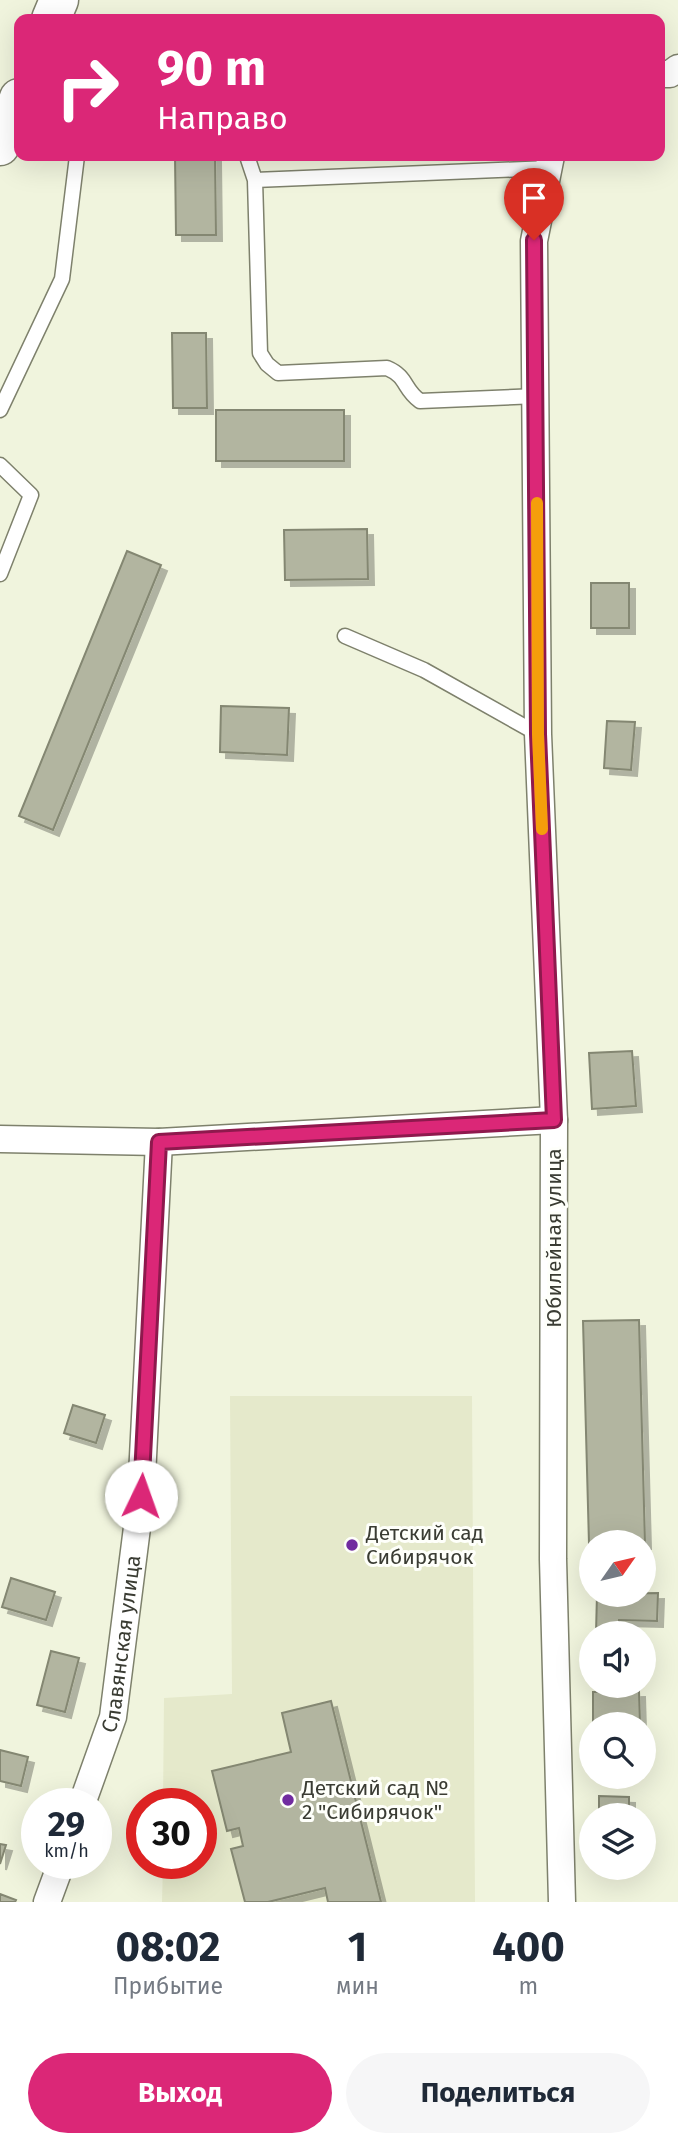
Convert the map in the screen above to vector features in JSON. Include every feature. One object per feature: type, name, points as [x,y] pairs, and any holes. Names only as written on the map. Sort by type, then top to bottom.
[{"type":"main road","points":[[0,146],[14,111]]},
{"type":"street","name":"Юбилейная улица","points":[[550,162],[534,240],[538,734],[554,1120],[553,1559],[562,1902]]},
{"type":"street","points":[[0,1139],[159,1142],[554,1120]]},
{"type":"street","name":"Славянская улица","points":[[88,1788],[113,1717],[141,1496],[159,1142]]},
{"type":"street","points":[[47,1902],[55,1879]]},
{"type":"lane","points":[[0,410],[62,279],[75,161]]},
{"type":"lane","points":[[248,161],[254,180],[260,352],[267,364],[278,373],[387,368],[399,373],[411,395],[421,401],[537,396]]},
{"type":"lane","points":[[254,180],[550,162]]},
{"type":"lane","points":[[0,465],[31,495],[0,574]]},
{"type":"lane","points":[[345,636],[424,670],[538,734]]},
{"type":"shaded area","name":"Детский сад Сибирячок","points":[[230,1396],[472,1396],[475,1902],[162,1902],[163,1879],[217,1879],[217,1788],[163,1788],[164,1698],[232,1694]]},
{"type":"building","points":[[175,161],[215,161],[216,235],[176,235]]},
{"type":"building","points":[[172,333],[206,333],[207,408],[173,408]]},
{"type":"building","points":[[216,410],[344,410],[344,461],[216,461]]},
{"type":"building","points":[[367,529],[368,579],[285,580],[284,530]]},
{"type":"building","points":[[127,551],[161,565],[53,830],[19,816]]},
{"type":"building","points":[[591,583],[629,583],[629,628],[591,628]]},
{"type":"building","points":[[221,706],[289,708],[287,755],[220,752]]},
{"type":"building","points":[[607,721],[635,722],[631,770],[604,768]]},
{"type":"building","points":[[632,1051],[636,1106],[592,1109],[589,1053]]},
{"type":"building","points":[[639,1320],[645,1530],[589,1530],[583,1321]]},
{"type":"building","points":[[73,1405],[105,1415],[96,1443],[64,1433]]},
{"type":"building","points":[[11,1578],[55,1592],[46,1620],[2,1607]]},
{"type":"building","points":[[656,1593],[657,1621],[596,1621],[597,1607],[656,1607]]},
{"type":"building","points":[[51,1651],[79,1658],[65,1712],[37,1705]]},
{"type":"building","points":[[593,1698],[639,1698],[640,1712],[593,1712]]},
{"type":"building","name":"Детский сад № 2 \"Сибирячок\"","points":[[331,1701],[381,1902],[328,1902],[325,1888],[268,1902],[245,1902],[231,1849],[243,1846],[239,1828],[227,1831],[212,1771],[291,1752],[282,1713]]},
{"type":"building","points":[[0,1750],[28,1757],[21,1786],[0,1781]]},
{"type":"building","points":[[599,1796],[629,1797],[629,1803],[599,1803]]},
{"type":"building","points":[[0,1844],[6,1845],[0,1864]]},
{"type":"building","points":[[0,1894],[16,1900],[0,1902]]},
{"type":"slow traffic","points":[[537,503],[538,734],[542,829]]},
{"type":"place","name":"Детский сад Сибирячок","points":[[352,1545]]},
{"type":"place","name":"Детский сад № 2 \"Сибирячок\"","points":[[288,1800]]},
{"type":"route","points":[[141,1496],[159,1142],[554,1120],[538,734],[534,240]]}]
